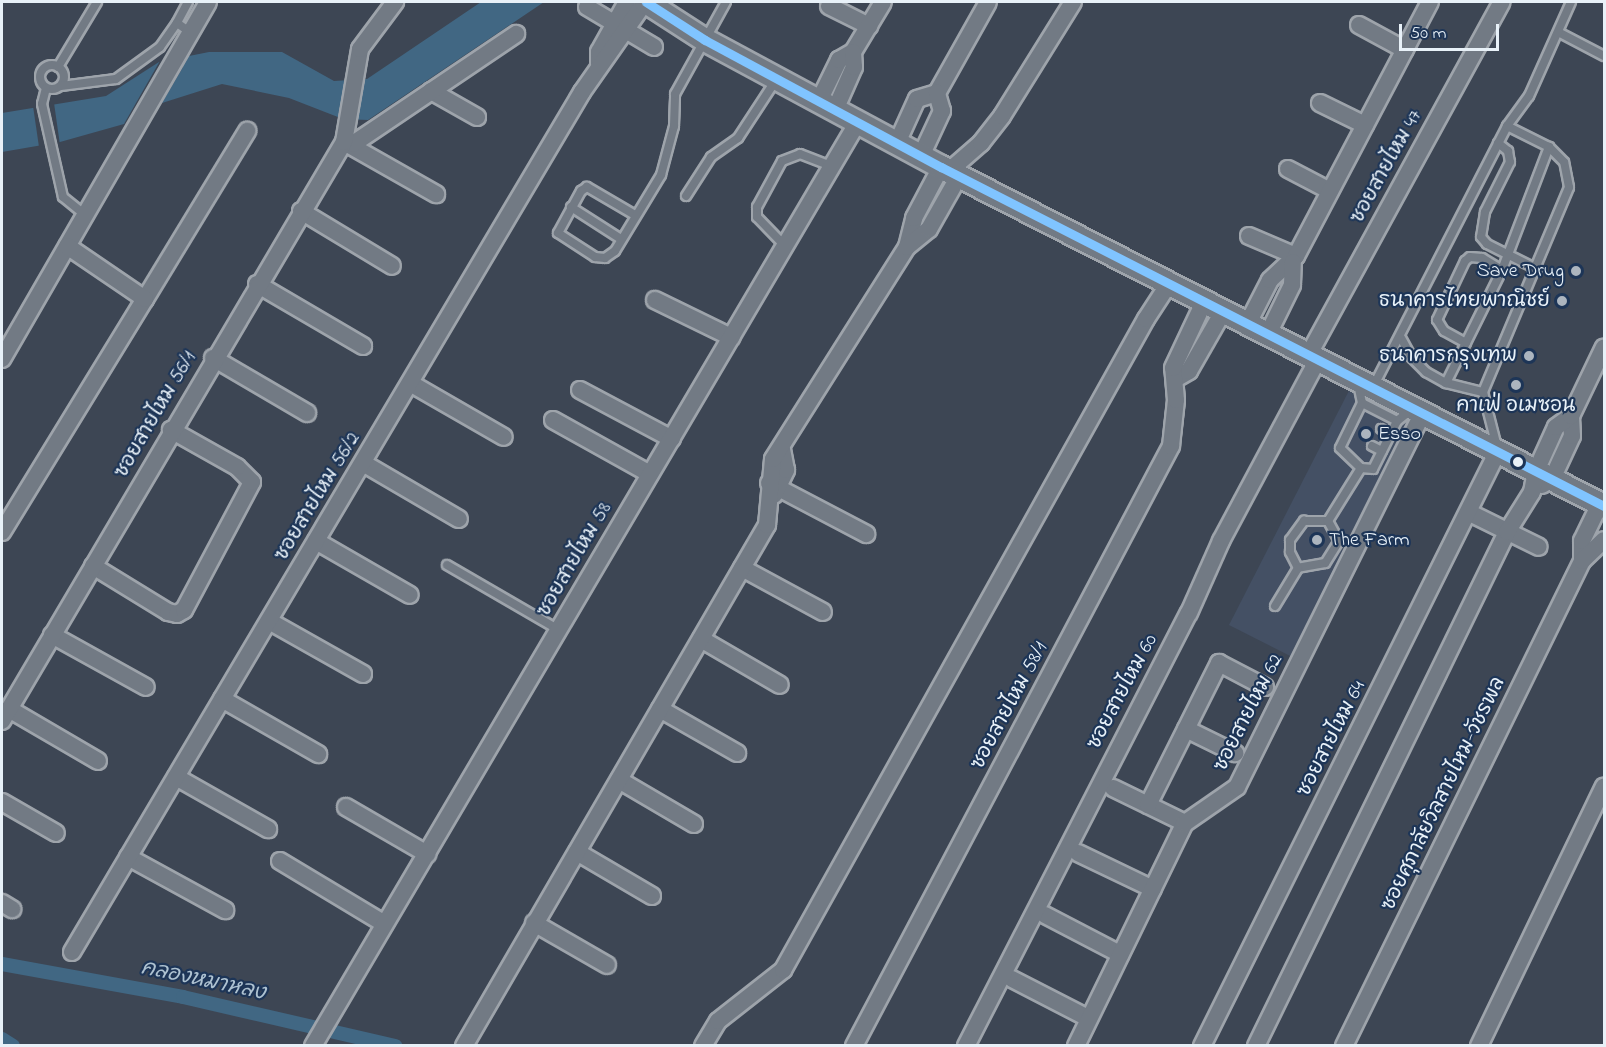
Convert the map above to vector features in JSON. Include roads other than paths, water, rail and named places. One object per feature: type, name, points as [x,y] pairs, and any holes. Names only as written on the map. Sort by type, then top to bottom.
[{"type":"main road","points":[[645,2],[705,40],[777,80],[950,171],[1314,356],[1364,390],[1411,414],[1498,451],[1540,480],[1603,504]]},
{"type":"street","points":[[2,359],[173,61],[183,27],[208,2]]},
{"type":"street","points":[[348,139],[356,62],[370,34],[395,2]]},
{"type":"street","name":"ซอยสายไหม 56/2","points":[[620,28],[627,2]]},
{"type":"street","name":"ซอยสายไหม 56/2","points":[[72,952],[600,64],[599,52],[645,2]]},
{"type":"street","points":[[827,105],[839,60],[853,52],[883,2]]},
{"type":"street","points":[[897,143],[917,99],[936,93],[988,2]]},
{"type":"street","points":[[466,1042],[770,520],[774,489],[770,465],[907,247],[914,218],[950,171],[981,143],[1002,116],[1073,2]]},
{"type":"street","points":[[1248,323],[1270,280],[1294,259],[1430,2]]},
{"type":"street","name":"ซอยสายไหม 47","points":[[1314,356],[1502,2]]},
{"type":"street","points":[[829,6],[868,26]]},
{"type":"street","points":[[587,7],[654,47]]},
{"type":"street","points":[[1359,25],[1405,50]]},
{"type":"street","points":[[348,139],[431,91],[516,34]]},
{"type":"street","points":[[431,91],[477,117]]},
{"type":"street","points":[[921,156],[942,111],[936,93]]},
{"type":"street","points":[[1320,103],[1365,125]]},
{"type":"street","name":"ซอยสายไหม 58","points":[[313,1046],[858,122]]},
{"type":"street","points":[[2,532],[247,131]]},
{"type":"street","points":[[348,139],[436,194]]},
{"type":"street","name":"ซอยสายไหม 56/1","points":[[5,715],[257,284],[348,139]]},
{"type":"street","points":[[1288,168],[1330,191]]},
{"type":"street","points":[[301,211],[392,266]]},
{"type":"street","points":[[1249,236],[1294,259]]},
{"type":"street","points":[[67,246],[145,299]]},
{"type":"street","points":[[1268,334],[1292,285],[1294,259]]},
{"type":"street","points":[[704,1044],[718,1021],[783,970],[1140,329],[1170,282]]},
{"type":"street","points":[[257,284],[363,346]]},
{"type":"street","points":[[655,300],[731,337]]},
{"type":"street","name":"ซอยสายไหม 58/1","points":[[854,1046],[1165,459],[1174,435],[1177,378],[1173,368],[1215,305]]},
{"type":"street","points":[[1256,1046],[1507,532],[1540,480],[1556,427],[1571,416],[1605,347]]},
{"type":"street","name":"ซอยสายไหม 60","points":[[966,1046],[1189,613],[1221,541],[1314,356]]},
{"type":"street","points":[[213,358],[307,413]]},
{"type":"street","points":[[410,383],[504,437]]},
{"type":"street","points":[[580,390],[672,439]]},
{"type":"street","name":"ซอยสายไหม 62","points":[[1076,1046],[1185,823],[1237,787],[1411,414]]},
{"type":"street","points":[[554,420],[650,474]]},
{"type":"street","points":[[93,566],[177,614],[184,610],[221,546],[252,482],[237,467],[171,430]]},
{"type":"street","name":"ซอยสายไหม 64","points":[[1202,1046],[1498,451]]},
{"type":"street","points":[[363,463],[459,519]]},
{"type":"street","points":[[774,489],[867,534]]},
{"type":"street","points":[[1582,561],[1582,541],[1603,504]]},
{"type":"street","points":[[1474,515],[1539,547]]},
{"type":"street","points":[[1582,561],[1605,540]]},
{"type":"street","points":[[316,541],[410,595]]},
{"type":"street","name":"ซอยศุภาลัยวิลสายไหม-วัชรพล","points":[[1344,1046],[1582,561]]},
{"type":"street","points":[[742,568],[823,612]]},
{"type":"street","points":[[269,621],[363,674]]},
{"type":"street","points":[[52,636],[146,687]]},
{"type":"street","points":[[701,639],[780,685]]},
{"type":"street","points":[[1148,805],[1219,663],[1265,687]]},
{"type":"street","points":[[222,699],[318,754]]},
{"type":"street","points":[[660,710],[737,753]]},
{"type":"street","points":[[5,715],[98,761]]},
{"type":"street","points":[[1186,729],[1235,753]]},
{"type":"street","points":[[176,777],[268,828]]},
{"type":"street","points":[[619,780],[694,824]]},
{"type":"street","points":[[1479,1046],[1605,786]]},
{"type":"street","points":[[1113,788],[1185,823]]},
{"type":"street","points":[[2,802],[56,833]]},
{"type":"street","points":[[346,807],[427,854]]},
{"type":"street","points":[[576,852],[652,896]]},
{"type":"street","points":[[1078,853],[1153,889]]},
{"type":"street","points":[[128,857],[225,910]]},
{"type":"street","points":[[280,861],[385,924]]},
{"type":"street","points":[[1045,915],[1120,954]]},
{"type":"street","points":[[534,923],[606,965]]},
{"type":"street","points":[[1012,979],[1088,1018]]},
{"type":"lane","points":[[58,67],[97,2]]},
{"type":"lane","points":[[46,88],[116,79],[183,27],[188,2]]},
{"type":"lane","points":[[635,215],[587,187],[571,207],[558,230],[564,240],[595,257],[611,256],[635,215],[667,160],[675,94],[726,2]]},
{"type":"lane","points":[[1411,414],[1390,434],[1373,469],[1361,468],[1340,448],[1351,435],[1359,418],[1364,390],[1401,338],[1498,143],[1507,126],[1529,96],[1560,33],[1571,2]]},
{"type":"lane","points":[[1560,33],[1605,56]]},
{"type":"lane","points":[[58,67],[46,67],[41,74],[46,88],[42,104],[63,197],[85,214]]},
{"type":"lane","points":[[58,67],[64,76],[61,86]]},
{"type":"lane","points":[[686,196],[711,157],[738,138],[777,80]]},
{"type":"lane","points":[[1498,451],[1483,392],[1538,269],[1569,187],[1564,162],[1549,147],[1507,126]]},
{"type":"lane","points":[[1498,143],[1508,151],[1510,162],[1480,227],[1487,244],[1538,269]]},
{"type":"lane","points":[[1446,383],[1509,254],[1549,147]]},
{"type":"lane","points":[[785,246],[757,218],[758,207],[782,161],[800,154],[833,166]]},
{"type":"lane","points":[[571,207],[621,239]]},
{"type":"lane","points":[[1466,343],[1444,331],[1437,320],[1460,272],[1470,257],[1482,258],[1502,270]]},
{"type":"lane","points":[[1401,338],[1412,358],[1446,383],[1483,392]]},
{"type":"lane","points":[[1381,429],[1390,434]]},
{"type":"lane","points":[[1372,447],[1382,452]]},
{"type":"lane","points":[[1328,521],[1361,468]]},
{"type":"lane","points":[[1298,568],[1290,552],[1297,527],[1304,521],[1328,521]]},
{"type":"lane","points":[[1275,606],[1298,568],[1324,563],[1333,551],[1339,541],[1328,521]]},
{"type":"lane","points":[[447,565],[559,630]]},
{"type":"waterway","name":"คลองหมาหลง","points":[[2,964],[183,997],[395,1046]]},
{"type":"waterway","points":[[2,1039],[13,1046]]},
{"type":"place","name":"Save Drug","points":[[1576,271]]},
{"type":"place","name":"ธนาคารไทยพาณิชย์","points":[[1562,301]]},
{"type":"place","name":"ธนาคารกรุงเทพ","points":[[1529,356]]},
{"type":"place","name":"คาเฟ่ อเมซอน","points":[[1516,385]]},
{"type":"place","name":"Esso","points":[[1366,434]]},
{"type":"place","name":"The Farm","points":[[1317,540]]}]
